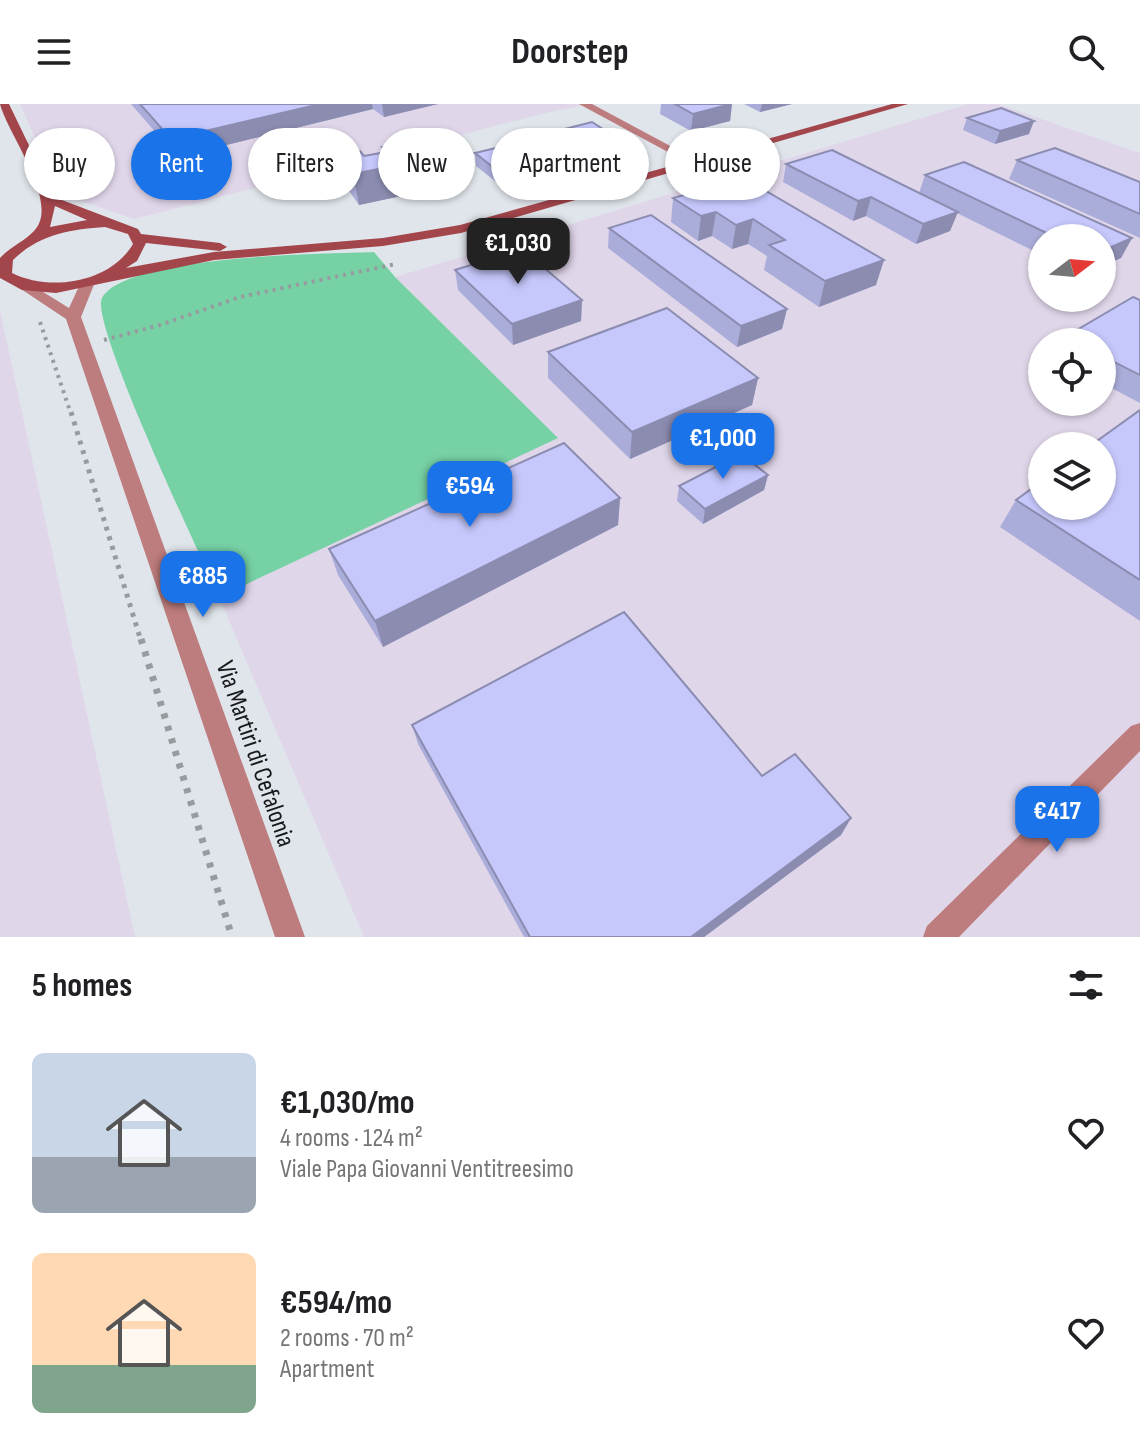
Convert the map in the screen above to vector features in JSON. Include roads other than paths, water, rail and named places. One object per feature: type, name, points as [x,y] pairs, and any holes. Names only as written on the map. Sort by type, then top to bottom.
[{"type":"street","points":[[4,104],[24,146]]},
{"type":"street","points":[[584,104],[665,147]]},
{"type":"street","points":[[780,139],[903,104]]},
{"type":"street","points":[[11,282],[64,287],[171,262],[256,250],[415,238],[461,229],[665,172]]},
{"type":"street","points":[[38,236],[47,222],[49,200]]},
{"type":"street","points":[[51,200],[134,231],[141,238],[256,250]]},
{"type":"street","points":[[88,282],[73,317],[11,282],[3,267],[7,253],[38,236],[72,226],[106,223]]},
{"type":"street","points":[[104,277],[135,257],[141,247],[141,238]]},
{"type":"street","name":"Via Martiri di Cefalonia","points":[[73,317],[290,937]]},
{"type":"street","points":[[938,937],[1140,734]]}]
